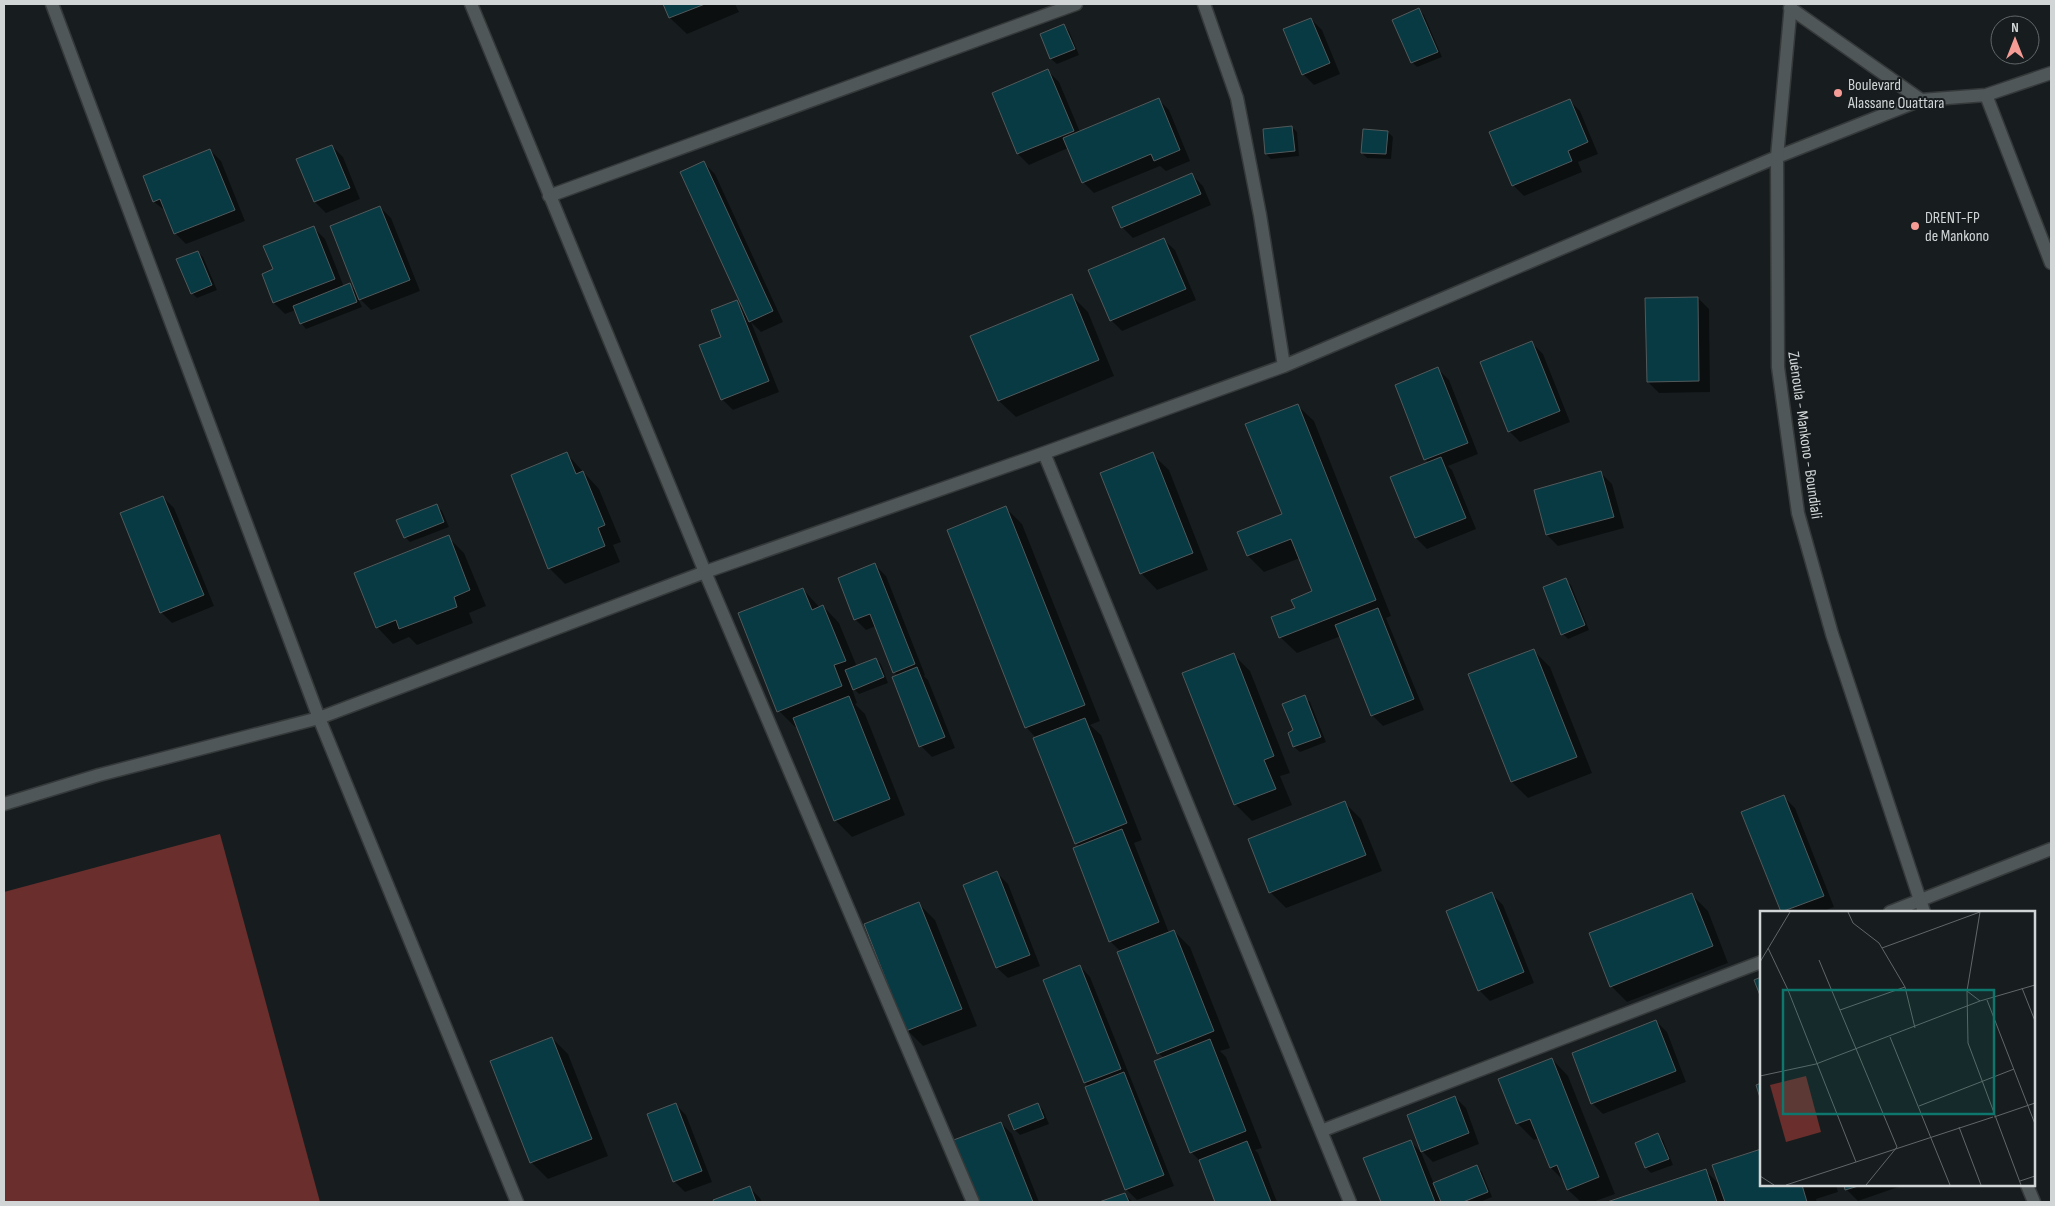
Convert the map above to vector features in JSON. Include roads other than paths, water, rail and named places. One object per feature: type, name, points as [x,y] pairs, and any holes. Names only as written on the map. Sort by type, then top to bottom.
[{"type":"street","points":[[52,4],[319,718],[517,1202]]},
{"type":"street","points":[[471,4],[705,572],[973,1202]]},
{"type":"street","points":[[549,196],[1076,4]]},
{"type":"street","points":[[1204,4],[1237,98],[1260,215],[1284,366]]},
{"type":"street","points":[[1791,6],[1921,100]]},
{"type":"street","name":"Zuénoula - Mankono - Boundiali","points":[[1791,6],[1777,157],[1778,368],[1798,513],[1832,634],[1922,906]]},
{"type":"street","points":[[4,804],[99,775],[319,718],[705,572],[1044,453],[1284,366],[1777,157],[1921,100],[1986,95],[2051,73]]},
{"type":"street","points":[[1986,95],[2051,263]]},
{"type":"street","points":[[1044,453],[1350,1202]]},
{"type":"street","points":[[1895,911],[1922,906],[2051,849]]},
{"type":"street","points":[[1321,1132],[1760,962]]},
{"type":"street","points":[[2027,1186],[2034,1202]]},
{"type":"place","name":"Boulevard Alassane Ouattara","points":[[1838,93]]},
{"type":"place","name":"DRENT-FP de Mankono","points":[[1915,226]]}]
